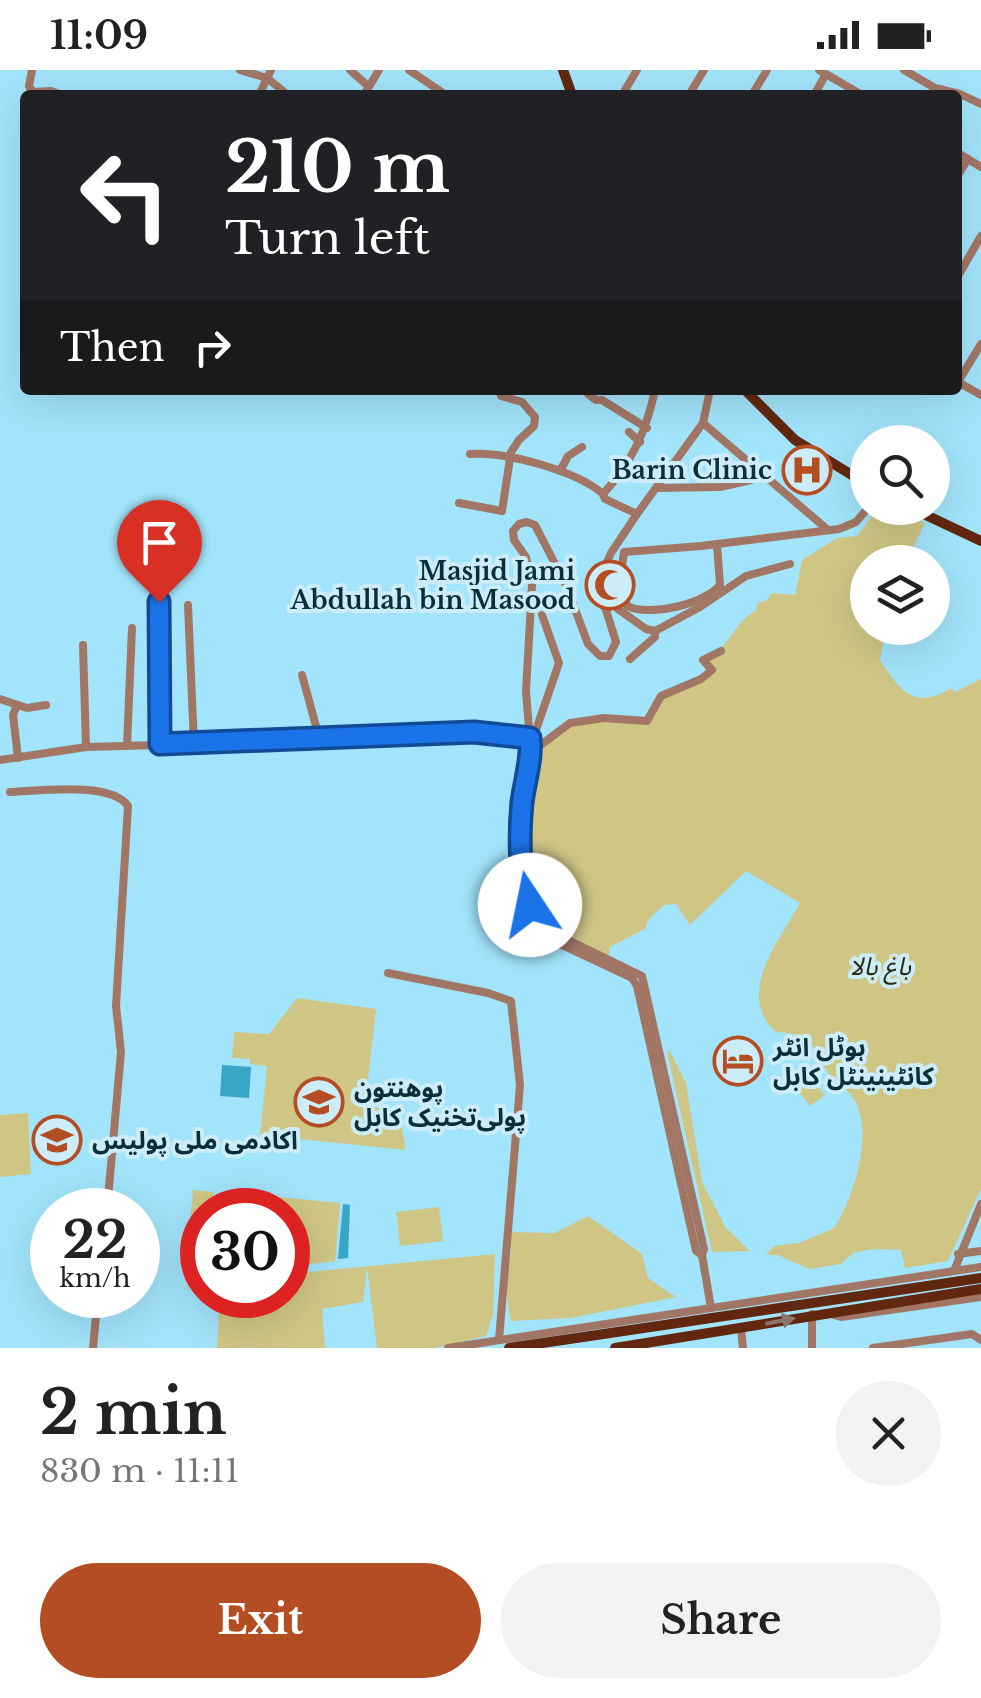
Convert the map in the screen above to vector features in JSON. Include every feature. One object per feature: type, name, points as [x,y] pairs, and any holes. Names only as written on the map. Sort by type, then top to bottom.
[{"type":"main road","points":[[754,395],[794,440],[850,474]]},
{"type":"main road","points":[[947,525],[981,541]]},
{"type":"main road","points":[[509,1348],[860,1290],[980,1290]]},
{"type":"main road","points":[[615,1348],[980,1290]]},
{"type":"street","points":[[240,70],[269,74]]},
{"type":"street","points":[[350,70],[365,90]]},
{"type":"street","points":[[409,70],[439,90]]},
{"type":"street","points":[[904,70],[943,90]]},
{"type":"street","points":[[823,72],[854,90]]},
{"type":"street","points":[[962,155],[981,167]]},
{"type":"street","points":[[962,169],[968,159]]},
{"type":"street","points":[[962,269],[981,236]]},
{"type":"street","points":[[962,375],[981,344]]},
{"type":"street","points":[[459,503],[502,510],[511,457],[518,440],[534,426],[535,418],[522,402],[501,395]]},
{"type":"street","points":[[589,395],[647,428]]},
{"type":"street","points":[[603,494],[625,470],[640,442],[655,395]]},
{"type":"street","points":[[709,395],[703,422],[611,553],[600,578],[600,591],[616,642],[609,656],[593,652],[588,644],[566,585],[535,525],[527,522],[513,531],[514,540],[526,556],[532,585],[526,679],[530,738],[514,804],[517,896],[537,929],[551,940],[616,966],[638,986],[711,1308]]},
{"type":"street","points":[[703,422],[828,530]]},
{"type":"street","points":[[629,432],[640,442]]},
{"type":"street","points":[[560,471],[568,456],[582,447]]},
{"type":"street","points":[[470,454],[490,452],[560,471],[589,482],[605,499],[637,514]]},
{"type":"street","points":[[656,488],[720,487],[751,480]]},
{"type":"street","points":[[717,544],[720,585],[707,597],[691,604],[639,610],[627,606],[620,574],[624,552],[717,544],[850,524]]},
{"type":"street","points":[[618,610],[655,631],[746,576],[790,564]]},
{"type":"street","points":[[159,602],[160,744]]},
{"type":"street","points":[[188,604],[194,745]]},
{"type":"street","points":[[530,738],[553,686],[558,663],[542,615]]},
{"type":"street","points":[[127,745],[132,628]]},
{"type":"street","points":[[630,659],[655,637],[655,631]]},
{"type":"street","points":[[83,646],[86,746]]},
{"type":"street","points":[[526,754],[570,723],[604,718],[648,721],[662,696],[702,679],[712,670],[703,660],[722,650]]},
{"type":"street","points":[[302,676],[320,738]]},
{"type":"street","points":[[0,699],[27,708],[46,706]]},
{"type":"street","points":[[17,705],[13,716],[18,758]]},
{"type":"street","points":[[0,760],[86,746],[474,732],[530,738]]},
{"type":"street","points":[[10,792],[81,790],[117,795],[128,806],[116,1006],[121,1052],[109,1188]]},
{"type":"street","points":[[388,972],[511,1001],[520,1084],[499,1340]]},
{"type":"street","points":[[954,1271],[981,1204]]},
{"type":"street","points":[[958,1254],[981,1251]]},
{"type":"street","points":[[860,1290],[981,1267]]},
{"type":"street","points":[[448,1348],[711,1308],[742,1308]]},
{"type":"street","points":[[812,1314],[812,1348]]},
{"type":"street","points":[[93,1348],[96,1318]]},
{"type":"street","points":[[741,1329],[744,1348]]},
{"type":"street","points":[[873,1348],[972,1334],[981,1340]]},
{"type":"green space","name":"باغ بالا","points":[[865,525],[924,525],[914,545],[850,545],[850,645],[883,645],[880,660],[894,681],[918,697],[928,698],[951,688],[955,692],[981,679],[981,1189],[948,1261],[905,1268],[901,1250],[873,1249],[853,1253],[841,1264],[809,1269],[778,1255],[766,1255],[774,1246],[799,1243],[834,1228],[854,1183],[862,1129],[854,1099],[830,1075],[809,1041],[776,1032],[764,1017],[759,1001],[765,967],[800,903],[746,871],[690,925],[676,904],[664,905],[648,920],[646,928],[610,947],[607,966],[556,944],[533,922],[516,879],[515,829],[522,756],[581,720],[645,722],[661,696],[711,671],[703,660],[721,648],[758,603],[772,593],[795,595],[802,560],[837,538],[857,536]]},
{"type":"green space","points":[[297,998],[376,1009],[365,1106],[399,1111],[406,1150],[260,1135],[267,1066],[250,1064],[250,1059],[232,1058],[234,1032],[269,1034]]},
{"type":"green space","points":[[670,1051],[686,1083],[702,1182],[726,1228],[750,1251],[712,1252],[667,1052]]},
{"type":"green space","points":[[805,1071],[825,1095],[810,1106],[791,1082]]},
{"type":"green space","points":[[28,1113],[31,1174],[0,1177],[0,1115]]},
{"type":"green space","points":[[310,1200],[340,1203],[335,1261],[310,1264]]},
{"type":"green space","points":[[439,1207],[443,1241],[400,1246],[396,1212]]},
{"type":"green space","points":[[588,1216],[642,1254],[648,1278],[676,1297],[571,1318],[511,1321],[505,1287],[510,1232],[555,1233]]},
{"type":"green space","points":[[495,1254],[493,1315],[486,1336],[435,1348],[377,1348],[367,1267],[363,1302],[322,1309],[325,1348],[217,1348],[219,1318],[310,1318],[310,1272]]},
{"type":"water","points":[[222,1065],[251,1067],[249,1098],[220,1096]]},
{"type":"water","points":[[343,1204],[350,1205],[348,1258],[338,1259]]},
{"type":"place","name":"Barin Clinic","points":[[807,470]]},
{"type":"place","name":"Masjid Jami Abdullah bin Masood","points":[[610,585]]},
{"type":"place","name":"ہوٹل انٹر کانٹینینٹل کابل","points":[[738,1061]]},
{"type":"place","name":"پوهنتون پولی‌تخنیک کابل","points":[[319,1102]]},
{"type":"place","name":"اکادمی ملی پولیس","points":[[57,1140]]},
{"type":"route","points":[[159,602],[160,744],[474,732],[530,738],[522,804],[521,872],[530,905]]}]
